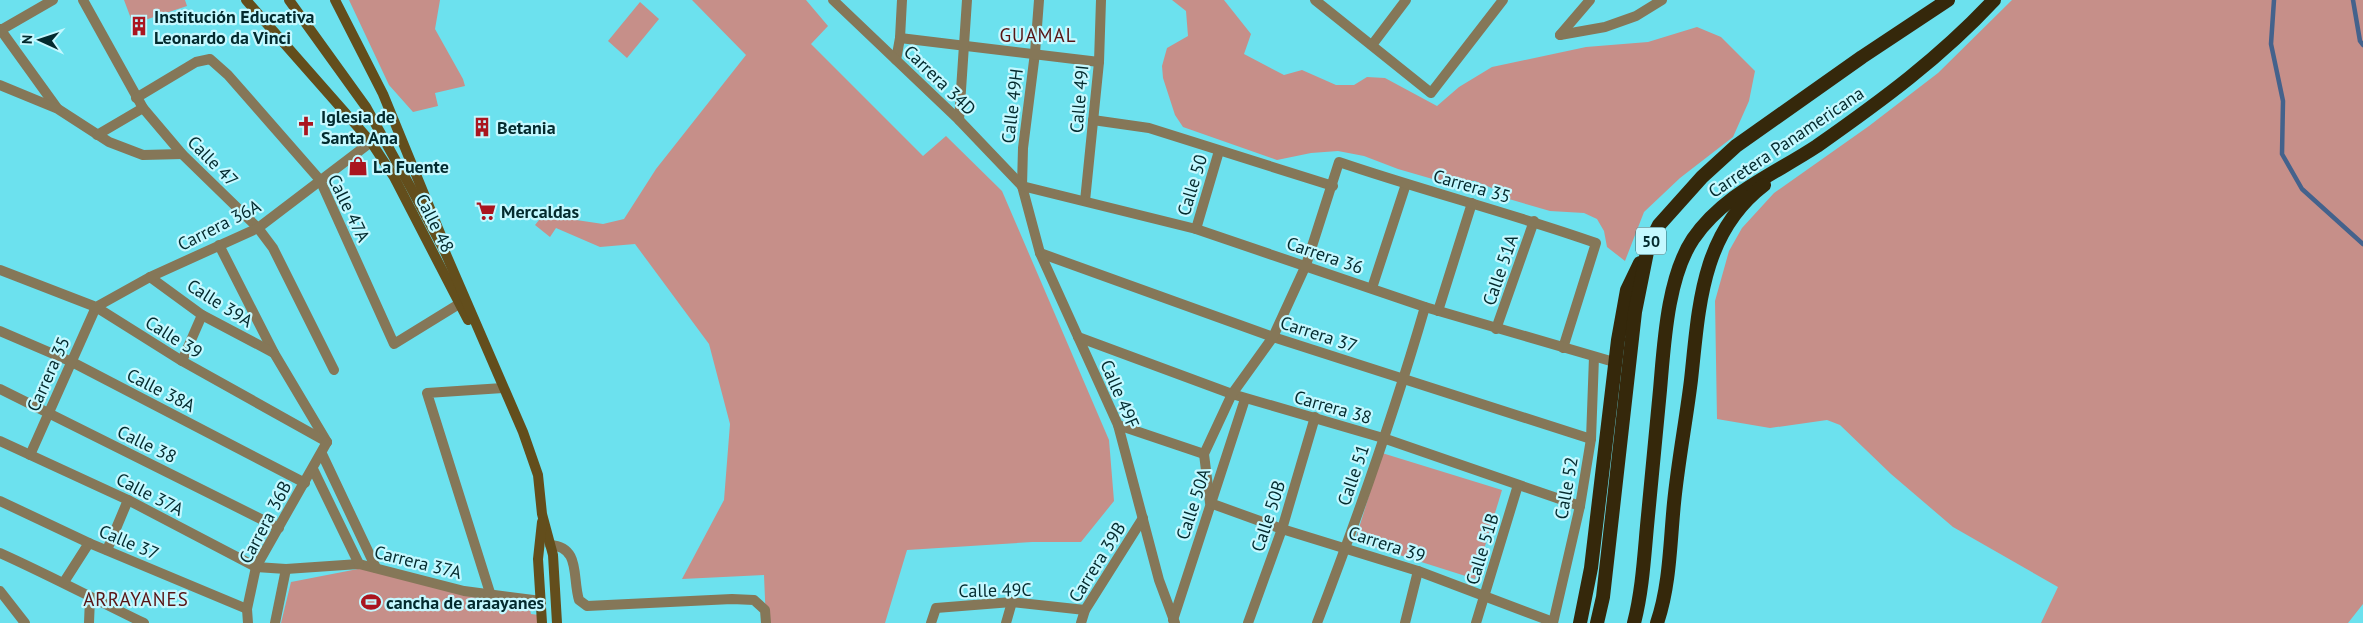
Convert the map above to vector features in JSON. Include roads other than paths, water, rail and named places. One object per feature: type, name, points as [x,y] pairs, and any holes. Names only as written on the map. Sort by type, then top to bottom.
[{"type":"highway","name":"Carretera Panamericana","points":[[1597,623],[1604,597],[1631,340],[1648,247],[1659,224],[1679,201],[1736,146],[1862,57],[1948,0]]},
{"type":"highway","name":"Carretera Panamericana","points":[[1634,623],[1642,576],[1671,300],[1684,258],[1693,240],[1710,218],[1737,194],[1814,148],[1931,62],[1994,0]]},
{"type":"highway","points":[[1657,623],[1668,569],[1680,447],[1699,308],[1707,269],[1720,236],[1738,209],[1756,192],[1814,148]]},
{"type":"highway","points":[[1580,623],[1591,568],[1614,362],[1627,290],[1648,247]]},
{"type":"main road","name":"Calle 48","points":[[246,0],[371,142],[394,176],[459,304],[488,354]]},
{"type":"main road","name":"Calle 48","points":[[289,0],[379,129],[445,252],[538,475],[542,514],[553,555],[557,623]]},
{"type":"main road","name":"Calle 48","points":[[335,0],[383,94],[442,236],[445,252]]},
{"type":"main road","points":[[379,129],[403,142],[399,148],[395,149],[388,144]]},
{"type":"main road","name":"Calle 48","points":[[542,514],[538,559],[542,623]]},
{"type":"street","points":[[53,0],[1,29],[58,109]]},
{"type":"street","name":"Calle 47","points":[[83,0],[143,108],[182,154],[258,228],[273,248],[334,370]]},
{"type":"street","name":"Carrera 34D","points":[[833,0],[958,120],[1022,186]]},
{"type":"street","points":[[896,60],[900,38],[902,0]]},
{"type":"street","points":[[958,120],[967,0]]},
{"type":"street","name":"Calle 49H","points":[[1022,186],[1023,148],[1035,53],[1039,0]]},
{"type":"street","name":"Calle 49I","points":[[1085,202],[1099,62],[1101,0]]},
{"type":"street","points":[[1372,45],[1406,0]]},
{"type":"street","points":[[1318,1],[1431,93],[1503,0]]},
{"type":"street","points":[[1590,0],[1560,35],[1605,27],[1636,16],[1662,0]]},
{"type":"street","name":"Carrera 34D","points":[[900,38],[1099,62]]},
{"type":"street","name":"Calle 47A","points":[[136,98],[196,62],[210,59],[228,75],[320,180],[394,344],[459,304]]},
{"type":"street","points":[[0,85],[58,109],[109,142],[143,155],[182,154]]},
{"type":"street","points":[[97,135],[143,108]]},
{"type":"street","points":[[1093,120],[1149,128],[1333,186],[1306,265],[1273,337],[1232,394],[1204,454],[1210,503]]},
{"type":"street","name":"Carrera 36A","points":[[96,306],[150,277],[258,228],[371,142]]},
{"type":"street","name":"Calle 50","points":[[1196,229],[1219,151]]},
{"type":"street","name":"Carrera 35","points":[[1333,186],[1339,162],[1406,184],[1534,221],[1596,243],[1564,348]]},
{"type":"street","points":[[1372,288],[1406,184]]},
{"type":"street","name":"Carrera 36","points":[[1022,186],[1196,229],[1425,307],[1614,362]]},
{"type":"street","name":"Calle 49F","points":[[1022,186],[1040,253],[1118,425],[1159,580],[1174,622]]},
{"type":"street","points":[[1438,311],[1472,203]]},
{"type":"street","name":"Calle 51A","points":[[1496,329],[1534,221]]},
{"type":"street","points":[[219,245],[274,354],[327,442]]},
{"type":"street","name":"Carrera 37","points":[[1040,253],[1273,337],[1591,439]]},
{"type":"street","name":"Calle 39","points":[[0,270],[96,306],[182,361],[327,442]]},
{"type":"street","name":"Calle 39A","points":[[150,277],[202,315],[274,354]]},
{"type":"street","name":"Carrera 35","points":[[30,455],[96,306]]},
{"type":"street","name":"Calle 51","points":[[1317,623],[1346,548],[1404,378],[1425,307]]},
{"type":"street","points":[[182,361],[202,315]]},
{"type":"street","name":"Calle 38A","points":[[0,331],[72,362],[304,483]]},
{"type":"street","name":"Carrera 38","points":[[1078,337],[1245,399],[1315,417],[1383,438],[1580,506]]},
{"type":"street","name":"Calle 52","points":[[1553,622],[1580,506],[1591,439],[1594,357]]},
{"type":"street","points":[[491,596],[427,393],[503,388]]},
{"type":"street","name":"Calle 38","points":[[0,389],[279,528]]},
{"type":"street","name":"Calle 50A","points":[[1174,622],[1210,503],[1245,399]]},
{"type":"street","name":"Calle 50B","points":[[1248,623],[1282,529],[1315,417]]},
{"type":"street","points":[[1118,425],[1204,454]]},
{"type":"street","name":"Calle 37A","points":[[0,441],[128,500],[256,567],[286,569]]},
{"type":"street","name":"Carrera 36B","points":[[248,623],[247,609],[256,567],[322,454],[327,442]]},
{"type":"street","points":[[322,454],[376,568]]},
{"type":"street","points":[[313,469],[359,564]]},
{"type":"street","name":"Calle 51B","points":[[1476,623],[1518,485]]},
{"type":"street","points":[[107,550],[128,500]]},
{"type":"street","name":"Calle 37","points":[[0,501],[89,543],[247,609]]},
{"type":"street","name":"Carrera 39","points":[[1210,503],[1282,529],[1418,571],[1553,622]]},
{"type":"street","name":"Carrera 39B","points":[[1080,623],[1085,610],[1143,518]]},
{"type":"street","points":[[64,582],[89,543]]},
{"type":"street","points":[[550,545],[563,546],[571,555],[579,600],[587,606],[732,599],[754,600],[765,610],[766,623]]},
{"type":"street","points":[[0,553],[64,582],[90,598],[144,623]]},
{"type":"street","name":"Carrera 37A","points":[[286,569],[359,564],[491,596],[541,601]]},
{"type":"street","points":[[275,623],[286,569]]},
{"type":"street","points":[[1405,623],[1418,571]]},
{"type":"street","points":[[0,591],[24,623]]},
{"type":"street","points":[[89,623],[90,598]]},
{"type":"street","points":[[1006,623],[1012,602]]},
{"type":"street","name":"Calle 49C","points":[[931,623],[936,608],[1012,602],[1085,610]]},
{"type":"waterway","points":[[2274,0],[2271,44],[2283,101],[2282,154],[2302,189],[2363,244]]},
{"type":"waterway","points":[[2353,0],[2360,41],[2363,45]]},
{"type":"place","name":"Institución Educativa Leonardo da Vinci","points":[[139,26]]},
{"type":"place","name":"Iglesia de Santa Ana","points":[[306,126]]},
{"type":"place","name":"Betania","points":[[482,127]]},
{"type":"place","name":"La Fuente","points":[[358,166]]},
{"type":"place","name":"Mercaldas","points":[[486,211]]},
{"type":"place","name":"cancha de araayanes","points":[[371,602]]},
{"type":"district","name":"GUAMAL","points":[[1038,35]]},
{"type":"district","name":"ARRAYANES","points":[[136,599]]}]
